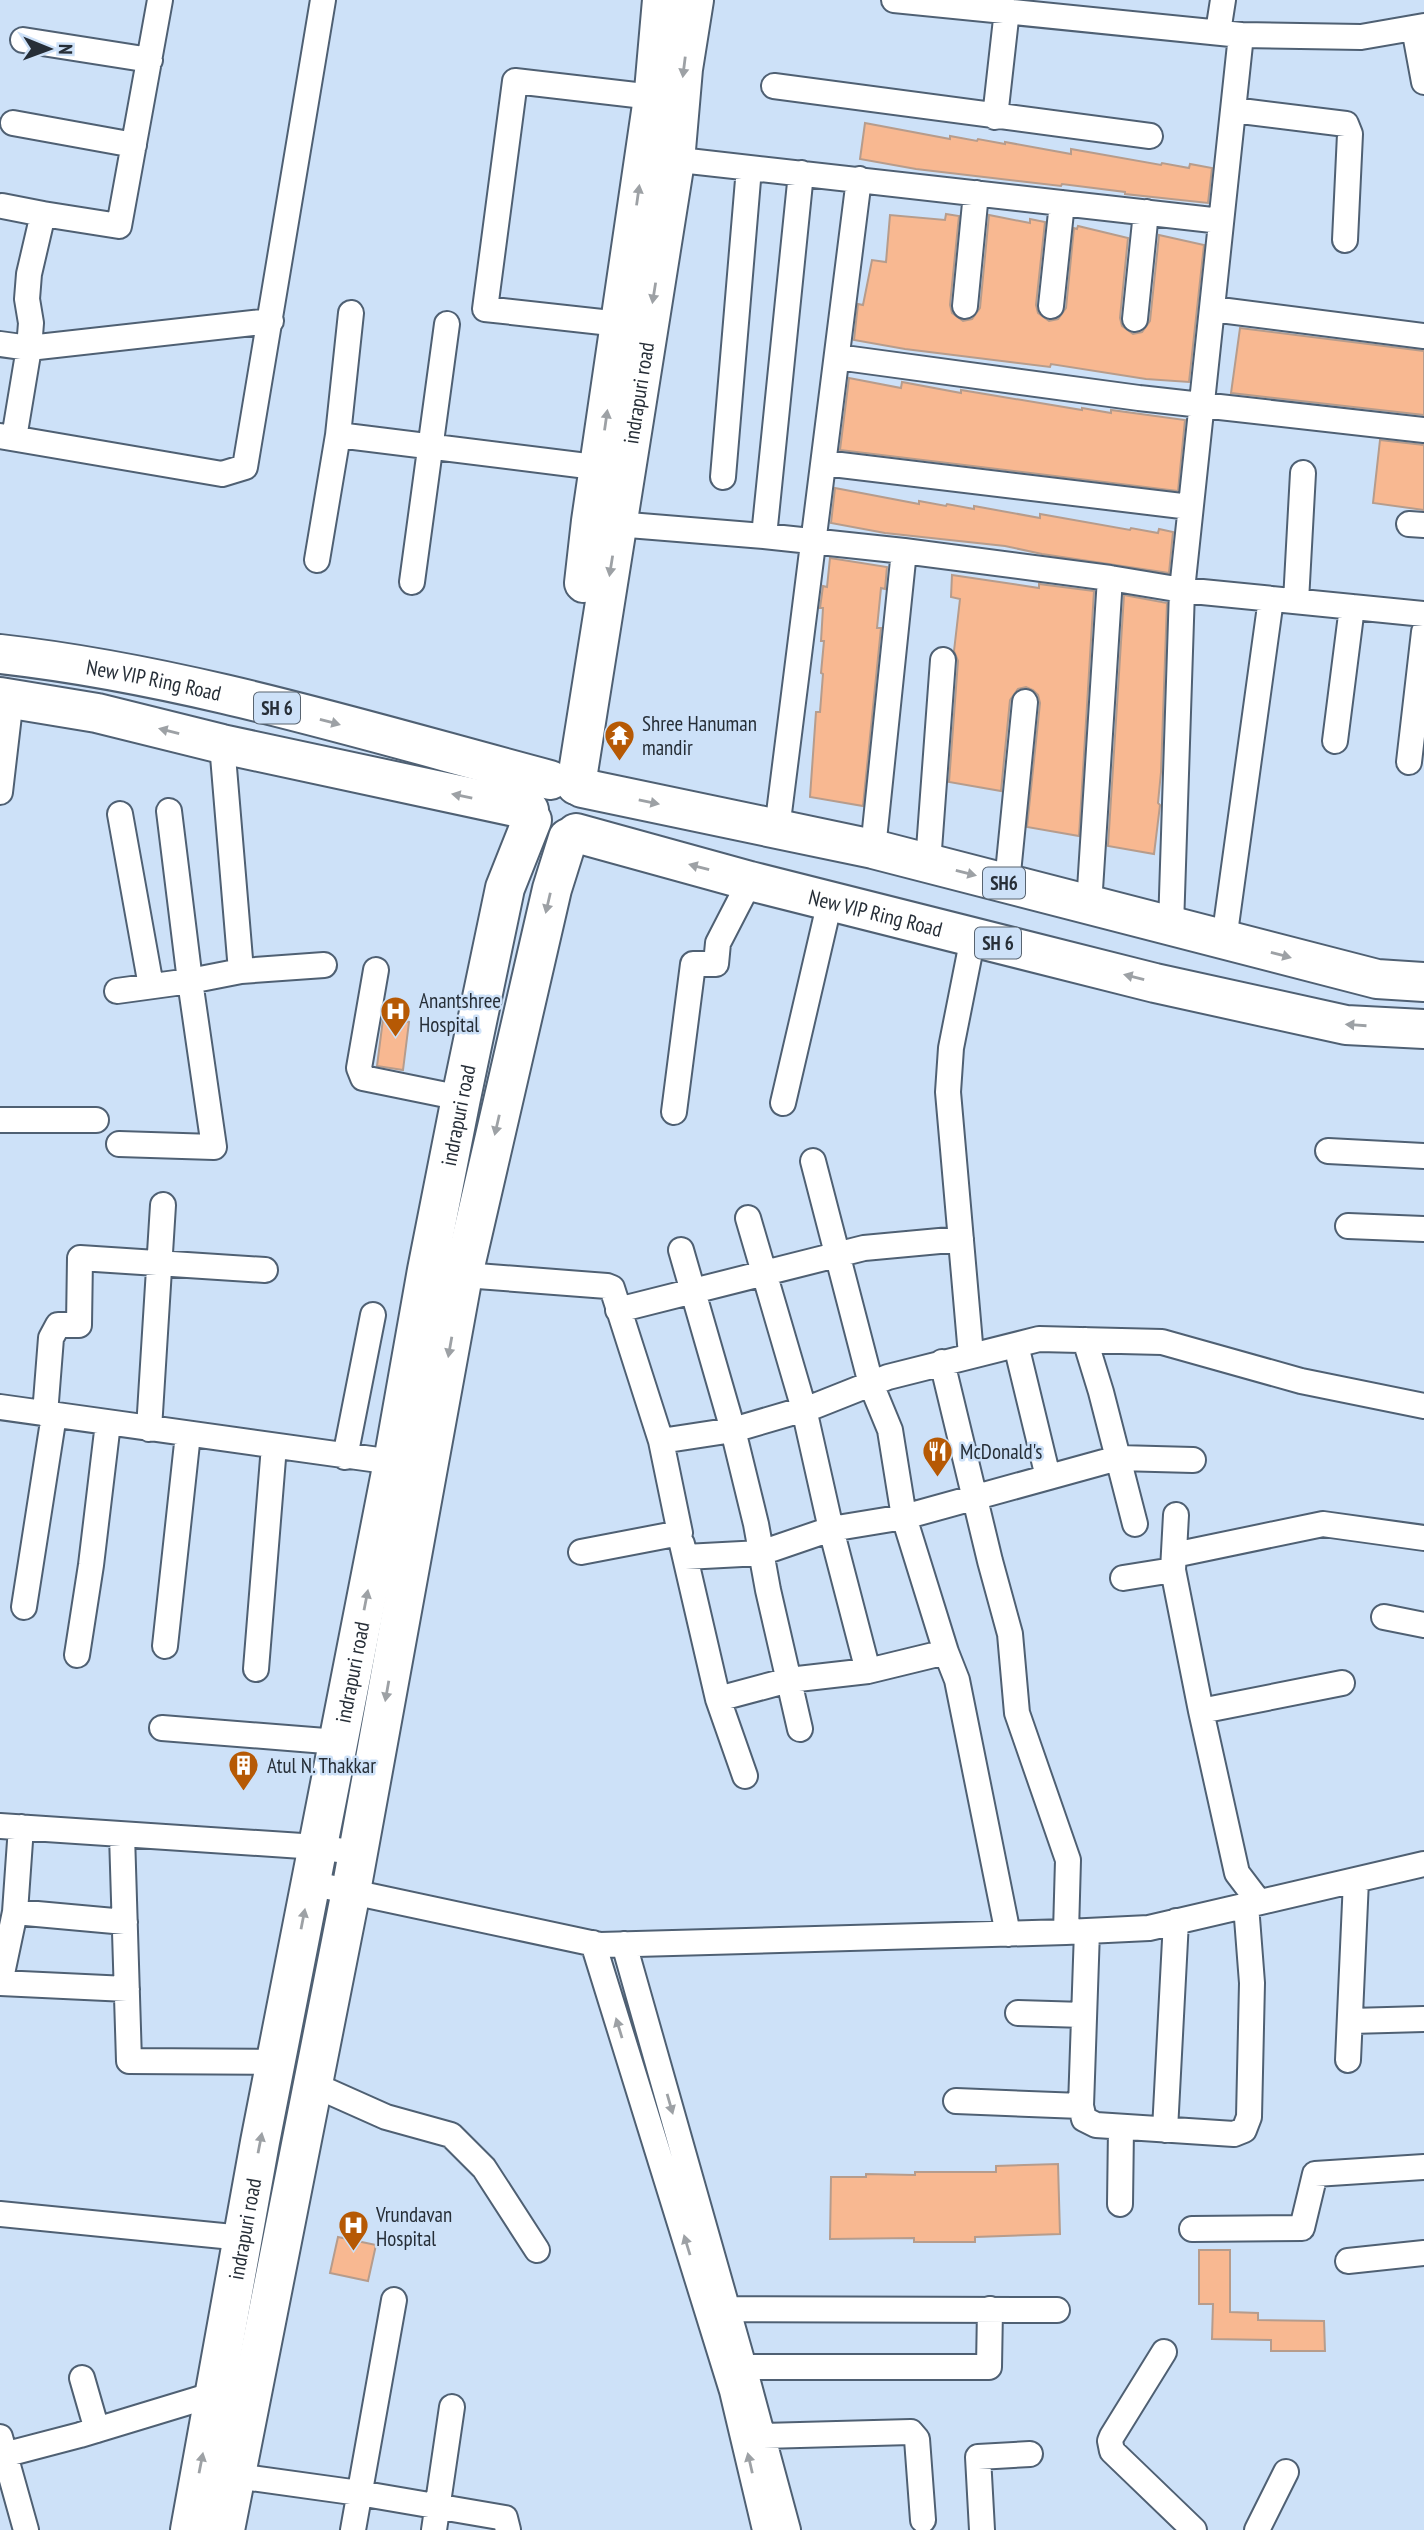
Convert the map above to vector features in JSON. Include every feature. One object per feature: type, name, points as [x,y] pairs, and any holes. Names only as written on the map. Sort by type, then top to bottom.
[{"type":"main road","name":"indrapuri road","points":[[225,2530],[358,1853],[445,1273],[461,1098],[505,888],[554,794],[605,523],[660,158],[653,97],[662,0]]},
{"type":"main road","name":"indrapuri road","points":[[613,469],[620,324],[683,69],[694,0]]},
{"type":"main road","name":"New VIP Ring Road","points":[[0,654],[66,662],[250,701],[554,794]]},
{"type":"main road","name":"New VIP Ring Road","points":[[6,697],[97,713],[222,744],[777,829],[873,849],[1377,979],[1424,982]]},
{"type":"main road","name":"indrapuri road","points":[[190,2530],[276,2062],[393,1462],[552,889],[572,835],[588,818],[589,809],[554,794]]},
{"type":"main road","name":"New VIP Ring Road","points":[[554,794],[540,832],[549,837],[572,835],[1155,983],[1346,1025],[1424,1029]]},
{"type":"street","points":[[2,206],[120,226],[160,0]]},
{"type":"street","points":[[43,214],[29,274],[29,348],[7,437],[222,474],[244,467],[271,321],[323,0]]},
{"type":"street","points":[[894,0],[1230,33],[1361,37],[1419,27],[1424,82]]},
{"type":"street","points":[[1171,926],[1182,590],[1233,110],[1230,33],[1223,0]]},
{"type":"street","points":[[995,117],[1007,10]]},
{"type":"street","points":[[23,40],[150,60]]},
{"type":"street","points":[[620,324],[485,309],[516,81],[653,97]]},
{"type":"street","points":[[774,86],[1150,136]]},
{"type":"street","points":[[1233,110],[1346,124],[1350,134],[1345,240]]},
{"type":"street","points":[[13,123],[134,145]]},
{"type":"street","points":[[660,158],[1222,221]]},
{"type":"street","points":[[723,477],[749,168]]},
{"type":"street","points":[[764,536],[801,173]]},
{"type":"street","points":[[777,829],[859,180]]},
{"type":"street","points":[[965,306],[976,193]]},
{"type":"street","points":[[1051,306],[1062,203]]},
{"type":"street","points":[[1135,318],[1146,212]]},
{"type":"street","points":[[1212,309],[1424,337]]},
{"type":"street","points":[[317,560],[338,435],[352,313]]},
{"type":"street","points":[[0,344],[29,348],[271,321]]},
{"type":"street","points":[[412,582],[447,324]]},
{"type":"street","points":[[837,356],[1202,405],[1424,430]]},
{"type":"street","points":[[338,435],[613,469]]},
{"type":"street","points":[[824,463],[1190,507]]},
{"type":"street","points":[[1296,601],[1303,473]]},
{"type":"street","points":[[605,523],[814,541],[1110,578],[1182,590],[1424,614]]},
{"type":"street","points":[[873,849],[904,551]]},
{"type":"street","points":[[1089,905],[1110,578]]},
{"type":"street","points":[[1224,940],[1271,599]]},
{"type":"street","points":[[1335,741],[1352,607]]},
{"type":"street","points":[[1409,762],[1424,632]]},
{"type":"street","points":[[928,863],[943,660]]},
{"type":"street","points":[[0,792],[6,697]]},
{"type":"street","points":[[1007,883],[1025,702]]},
{"type":"street","points":[[222,744],[241,971]]},
{"type":"street","points":[[119,1144],[214,1147],[169,811]]},
{"type":"street","points":[[120,814],[151,986]]},
{"type":"street","points":[[674,1112],[693,964],[716,964],[718,943],[750,881]]},
{"type":"street","points":[[783,1103],[830,901]]},
{"type":"street","points":[[971,1355],[948,1092],[951,1048],[973,937]]},
{"type":"street","points":[[117,991],[241,971],[324,965]]},
{"type":"street","points":[[376,970],[359,1068],[363,1079],[461,1098]]},
{"type":"street","points":[[0,1121],[96,1120]]},
{"type":"street","points":[[1328,1151],[1424,1156]]},
{"type":"street","points":[[813,1161],[871,1384],[890,1430],[904,1517],[946,1653],[957,1680],[1008,1934]]},
{"type":"street","points":[[149,1429],[163,1205]]},
{"type":"street","points":[[748,1218],[804,1409],[831,1529],[868,1671]]},
{"type":"street","points":[[1348,1226],[1424,1229]]},
{"type":"street","points":[[618,1310],[864,1248],[961,1240]]},
{"type":"street","points":[[681,1250],[733,1430],[800,1729]]},
{"type":"street","points":[[24,1607],[50,1414],[51,1338],[58,1325],[79,1325],[80,1258],[265,1270]]},
{"type":"street","points":[[445,1273],[607,1286],[611,1289],[661,1441],[718,1699],[745,1776]]},
{"type":"street","points":[[345,1457],[373,1315]]},
{"type":"street","points":[[661,1441],[733,1430],[942,1362],[1040,1339],[1161,1342],[1301,1381],[1424,1406]]},
{"type":"street","points":[[1085,1340],[1135,1524]]},
{"type":"street","points":[[1016,1345],[1048,1477]]},
{"type":"street","points":[[942,1362],[1010,1634],[1017,1713],[1068,1860],[1084,2015],[1081,2106],[1084,2119],[1096,2125],[1121,2128],[1234,2134],[1244,2130],[1249,2117],[1253,1904],[1237,1873],[1201,1711],[1173,1563],[1176,1515]]},
{"type":"street","points":[[0,1407],[393,1462]]},
{"type":"street","points":[[77,1655],[108,1423]]},
{"type":"street","points":[[165,1646],[188,1434]]},
{"type":"street","points":[[256,1669],[274,1446]]},
{"type":"street","points":[[685,1557],[761,1553],[831,1529],[904,1517],[1118,1458],[1193,1460]]},
{"type":"street","points":[[1124,1578],[1323,1524],[1424,1538]]},
{"type":"street","points":[[580,1552],[680,1533]]},
{"type":"street","points":[[1384,1617],[1424,1625]]},
{"type":"street","points":[[718,1699],[789,1680],[868,1671],[946,1653]]},
{"type":"street","points":[[1201,1711],[1342,1683]]},
{"type":"street","points":[[162,1728],[338,1742]]},
{"type":"street","points":[[127,1989],[0,1983],[15,1912],[10,1826],[122,1835],[314,1865],[358,1853]]},
{"type":"street","points":[[122,1835],[128,2061],[276,2062]]},
{"type":"street","points":[[314,1865],[351,1891],[593,1943],[624,1944],[1149,1928],[1424,1864]]},
{"type":"street","points":[[1348,2060],[1356,1880]]},
{"type":"street","points":[[15,1912],[125,1922]]},
{"type":"street","points":[[1165,2130],[1176,1921]]},
{"type":"street","points":[[593,1943],[717,2309]]},
{"type":"street","points":[[624,1944],[717,2309],[734,2367],[763,2436],[788,2530]]},
{"type":"street","points":[[1018,2012],[1084,2015]]},
{"type":"street","points":[[1351,2021],[1424,2019]]},
{"type":"street","points":[[312,2084],[386,2117],[452,2135],[484,2168],[537,2250]]},
{"type":"street","points":[[956,2101],[1081,2106]]},
{"type":"street","points":[[1120,2204],[1121,2128]]},
{"type":"street","points":[[1192,2229],[1302,2228],[1315,2174],[1424,2167]]},
{"type":"street","points":[[0,2214],[243,2238]]},
{"type":"street","points":[[1348,2261],[1424,2253]]},
{"type":"street","points":[[353,2530],[394,2300]]},
{"type":"street","points":[[717,2309],[1057,2310]]},
{"type":"street","points":[[734,2367],[989,2367],[990,2309]]},
{"type":"street","points":[[1164,2352],[1112,2436],[1110,2445],[1112,2451],[1194,2530]]},
{"type":"street","points":[[734,2367],[737,2407],[765,2530]]},
{"type":"street","points":[[82,2378],[97,2430]]},
{"type":"street","points":[[26,2530],[2,2449],[97,2430],[215,2394]]},
{"type":"street","points":[[436,2518],[452,2407]]},
{"type":"street","points":[[763,2436],[911,2432],[917,2439],[923,2520]]},
{"type":"street","points":[[982,2530],[978,2457],[1030,2454]]},
{"type":"street","points":[[1257,2530],[1286,2472]]},
{"type":"street","points":[[236,2476],[359,2493],[436,2518],[505,2518],[508,2530]]},
{"type":"building","points":[[865,123],[950,139],[950,136],[1005,142],[1071,154],[1071,149],[1161,165],[1189,168],[1190,164],[1212,168],[1208,203],[916,169],[860,159]]},
{"type":"building","points":[[946,214],[959,216],[950,305],[952,313],[963,321],[972,319],[980,308],[989,215],[1030,223],[1030,219],[1045,222],[1036,305],[1038,313],[1049,321],[1058,319],[1066,308],[1074,228],[1077,229],[1078,226],[1128,238],[1120,318],[1122,326],[1133,334],[1142,332],[1150,321],[1159,235],[1204,245],[1189,382],[905,349],[854,340],[858,304],[863,305],[872,260],[886,262],[890,215],[945,220]]},
{"type":"building","points":[[1240,328],[1424,351],[1424,415],[1231,393]]},
{"type":"building","points":[[849,378],[901,388],[902,382],[1082,410],[1111,413],[1111,410],[1185,420],[1178,491],[840,450]]},
{"type":"building","points":[[1380,440],[1424,445],[1424,510],[1373,503]]},
{"type":"building","points":[[835,488],[919,504],[919,501],[974,509],[974,506],[1040,518],[1040,514],[1130,530],[1158,533],[1159,529],[1173,532],[1169,573],[1005,546],[885,533],[831,523]]},
{"type":"building","points":[[830,558],[887,567],[885,589],[881,588],[877,628],[881,628],[863,806],[810,797],[816,712],[820,712],[823,674],[823,608],[820,608],[823,586],[827,587]]},
{"type":"building","points":[[952,575],[1039,588],[1039,584],[1094,591],[1079,836],[1027,827],[1040,703],[1038,695],[1026,687],[1018,689],[1010,700],[1001,791],[949,782],[958,661],[954,651],[960,599],[951,597]]},
{"type":"building","points":[[1124,595],[1167,603],[1160,805],[1154,854],[1108,846]]},
{"type":"building","points":[[383,1019],[409,1022],[403,1070],[377,1066]]},
{"type":"building","points":[[1058,2164],[1060,2234],[975,2237],[975,2242],[914,2242],[914,2238],[830,2239],[831,2177],[866,2177],[866,2174],[915,2175],[915,2172],[996,2172],[996,2166]]},
{"type":"building","points":[[338,2237],[376,2245],[368,2281],[330,2273]]},
{"type":"building","points":[[1199,2250],[1230,2250],[1230,2312],[1258,2313],[1258,2320],[1324,2321],[1325,2351],[1271,2351],[1271,2340],[1212,2339],[1213,2304],[1199,2304]]},
{"type":"place","name":"Shree Hanuman mandir","points":[[619,762]]},
{"type":"place","name":"Anantshree Hospital","points":[[396,1039]]},
{"type":"place","name":"McDonald's","points":[[937,1478]]},
{"type":"place","name":"Atul N. Thakkar","points":[[244,1792]]},
{"type":"place","name":"Vrundavan Hospital","points":[[353,2253]]}]
